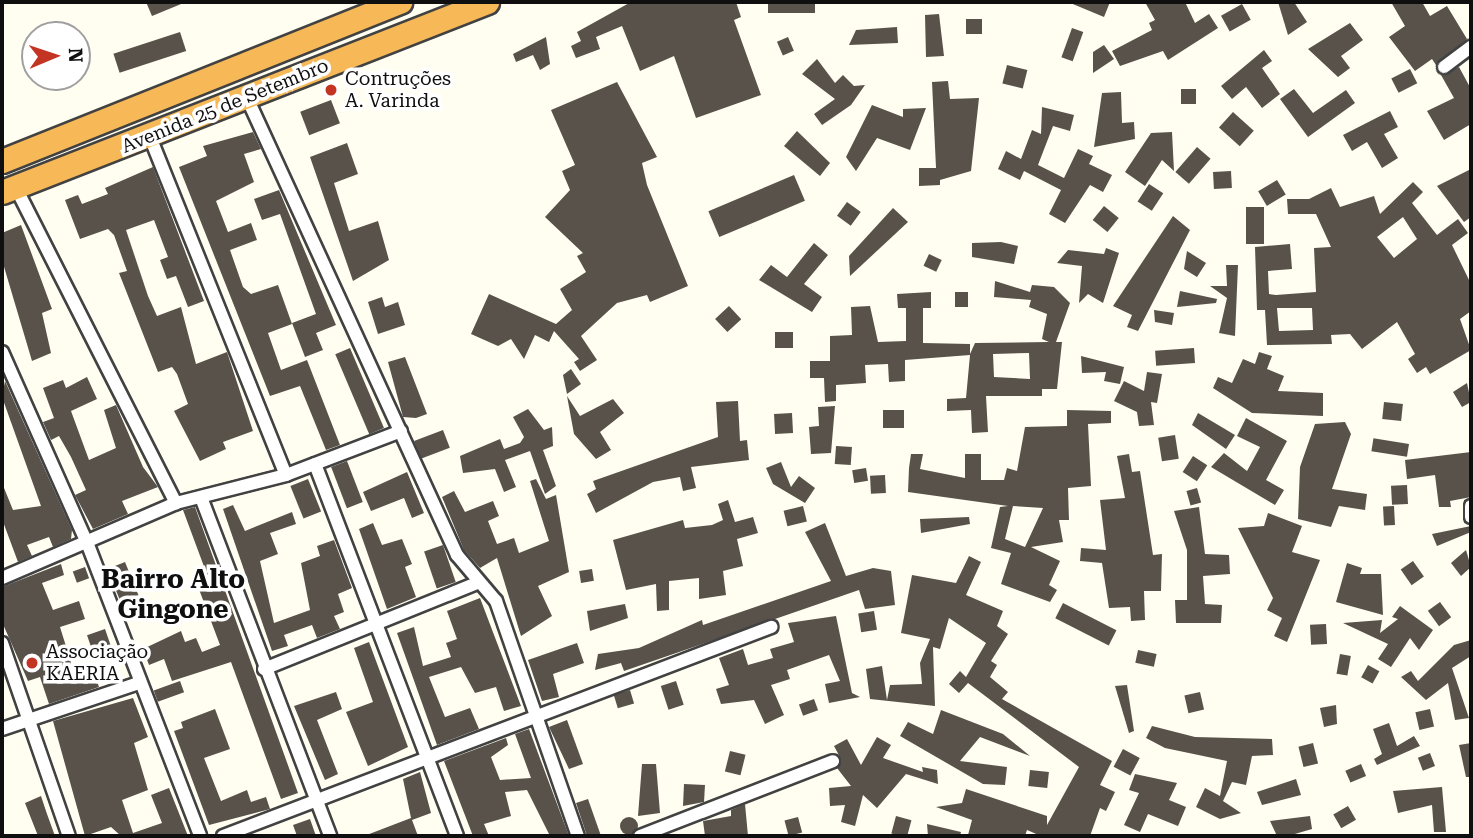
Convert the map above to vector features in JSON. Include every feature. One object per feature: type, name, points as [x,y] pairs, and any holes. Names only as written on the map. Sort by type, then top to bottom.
[{"type":"highway","name":"Avenida 25 de Setembro","points":[[2,161],[401,2]]},
{"type":"highway","name":"Avenida 25 de Setembro","points":[[8,189],[248,100],[487,2]]},
{"type":"street","points":[[1444,67],[1471,47]]},
{"type":"street","points":[[248,100],[401,431],[477,583],[496,601],[578,836]]},
{"type":"street","points":[[150,137],[286,475]]},
{"type":"street","points":[[8,189],[176,503]]},
{"type":"street","points":[[2,352],[88,545],[200,836]]},
{"type":"street","points":[[2,578],[88,545],[176,503],[202,500],[286,475],[401,431]]},
{"type":"street","points":[[315,464],[457,836]]},
{"type":"street","points":[[202,500],[330,836]]},
{"type":"street","points":[[1471,506],[1471,517]]},
{"type":"street","points":[[264,668],[477,583]]},
{"type":"street","points":[[223,836],[771,628]]},
{"type":"street","points":[[2,643],[69,836]]},
{"type":"street","points":[[2,729],[139,683]]},
{"type":"street","points":[[640,836],[833,761]]},
{"type":"building","points":[[146,2],[186,2],[152,16]]},
{"type":"building","points":[[631,2],[736,2],[741,17],[734,20],[761,95],[696,118],[674,56],[640,71],[622,26],[596,37],[600,49],[576,58],[571,46],[581,41],[577,32]]},
{"type":"building","points":[[768,2],[815,2],[815,13],[768,13]]},
{"type":"building","points":[[1068,2],[1110,2],[1104,17]]},
{"type":"building","points":[[1145,2],[1185,2],[1195,23],[1209,14],[1218,28],[1168,60],[1163,51],[1120,66],[1112,51],[1152,30],[1149,23],[1155,20]]},
{"type":"building","points":[[1278,2],[1294,2],[1307,22],[1288,35]]},
{"type":"building","points":[[1391,2],[1422,2],[1430,16],[1447,6],[1467,39],[1436,65],[1432,59],[1415,71],[1389,37],[1405,26]]},
{"type":"building","points":[[1242,4],[1251,20],[1230,31],[1221,16]]},
{"type":"building","points":[[939,14],[944,56],[926,57],[925,15]]},
{"type":"building","points":[[966,19],[982,19],[982,34],[966,34]]},
{"type":"building","points":[[1350,23],[1363,40],[1341,56],[1350,68],[1338,77],[1308,49]]},
{"type":"building","points":[[897,27],[898,43],[849,45],[856,30]]},
{"type":"building","points":[[1072,28],[1083,32],[1073,61],[1061,57]]},
{"type":"building","points":[[180,32],[186,51],[120,73],[113,54]]},
{"type":"building","points":[[546,37],[550,64],[540,70],[533,55],[516,62],[513,54]]},
{"type":"building","points":[[788,37],[794,51],[783,55],[777,42]]},
{"type":"building","points":[[1104,45],[1114,59],[1093,73],[1093,52]]},
{"type":"building","points":[[1264,50],[1272,61],[1262,68],[1280,94],[1262,108],[1246,87],[1232,99],[1221,86]]},
{"type":"building","points":[[817,59],[835,83],[843,75],[854,86],[865,85],[851,105],[822,125],[814,114],[835,99],[802,74]]},
{"type":"building","points":[[1007,65],[1027,70],[1023,89],[1002,83]]},
{"type":"building","points":[[1459,67],[1471,89],[1471,124],[1444,140],[1427,111],[1454,98],[1441,75]]},
{"type":"building","points":[[1410,69],[1417,83],[1399,93],[1391,79]]},
{"type":"building","points":[[948,81],[950,99],[979,98],[971,171],[940,180],[940,185],[919,186],[919,168],[936,168],[932,82]]},
{"type":"building","points":[[617,82],[657,157],[642,163],[647,185],[688,286],[650,302],[647,295],[617,303],[581,336],[597,360],[580,371],[574,362],[579,359],[554,331],[549,342],[535,335],[524,359],[511,339],[498,346],[471,334],[489,294],[556,324],[572,310],[560,289],[586,272],[577,256],[583,253],[545,217],[570,190],[562,171],[575,165],[551,110]]},
{"type":"building","points":[[1181,89],[1196,89],[1196,104],[1181,104]]},
{"type":"building","points":[[1294,89],[1313,113],[1346,90],[1355,103],[1308,137],[1280,99]]},
{"type":"building","points":[[1121,92],[1122,123],[1134,122],[1135,139],[1094,147],[1102,93]]},
{"type":"building","points":[[331,100],[340,123],[309,135],[300,112]]},
{"type":"building","points":[[872,105],[903,117],[903,109],[926,108],[910,150],[877,138],[856,171],[846,157]]},
{"type":"building","points":[[1042,107],[1074,115],[1070,131],[1053,126],[1038,165],[1064,178],[1078,149],[1093,156],[1089,164],[1112,175],[1103,192],[1090,185],[1065,223],[1049,214],[1061,190],[1024,171],[1020,180],[998,169],[1006,151],[1021,159],[1032,130],[1041,134]]},
{"type":"building","points":[[1390,111],[1398,127],[1384,134],[1398,158],[1382,168],[1367,142],[1352,151],[1343,135]]},
{"type":"building","points":[[1233,112],[1254,131],[1240,146],[1219,128]]},
{"type":"building","points":[[797,131],[830,163],[820,176],[784,146]]},
{"type":"building","points":[[253,132],[261,149],[244,154],[254,182],[216,201],[228,232],[251,223],[257,240],[230,250],[243,287],[251,294],[278,285],[292,324],[268,333],[281,370],[307,360],[340,445],[326,450],[300,386],[270,396],[179,167],[207,156],[203,146]]},
{"type":"building","points":[[1172,132],[1174,171],[1162,160],[1145,186],[1125,172],[1151,133]]},
{"type":"building","points":[[347,143],[358,174],[334,183],[349,231],[378,221],[389,260],[353,281],[310,157]]},
{"type":"building","points":[[1197,147],[1211,159],[1189,184],[1175,172]]},
{"type":"building","points":[[153,167],[204,301],[188,307],[176,276],[167,279],[160,260],[168,257],[154,220],[126,230],[148,296],[157,316],[181,307],[196,364],[227,352],[253,431],[223,442],[226,449],[200,461],[174,411],[188,404],[177,374],[172,367],[158,372],[119,273],[127,271],[114,235],[108,229],[80,239],[65,200],[78,195],[82,204],[108,194],[105,188]]},
{"type":"building","points":[[1471,169],[1471,217],[1464,222],[1437,186]]},
{"type":"building","points":[[1231,171],[1232,188],[1214,189],[1213,172]]},
{"type":"building","points":[[794,175],[805,201],[719,237],[708,211]]},
{"type":"building","points":[[1277,180],[1286,195],[1267,206],[1258,191]]},
{"type":"building","points":[[1413,182],[1423,192],[1412,203],[1437,235],[1458,219],[1468,233],[1452,245],[1471,284],[1471,311],[1460,319],[1471,350],[1430,374],[1426,367],[1417,373],[1408,359],[1415,354],[1397,322],[1362,349],[1350,334],[1331,335],[1332,344],[1267,345],[1265,310],[1257,310],[1255,247],[1290,244],[1292,269],[1268,271],[1269,294],[1276,295],[1316,292],[1314,248],[1331,247],[1316,214],[1288,214],[1287,199],[1309,199],[1331,188],[1340,207],[1374,196],[1380,214]],"holes":[[[1403,217],[1417,239],[1394,258],[1377,237]],[[1277,308],[1312,308],[1313,330],[1279,331]]]},
{"type":"building","points":[[1149,184],[1163,193],[1152,211],[1138,202]]},
{"type":"building","points":[[279,190],[336,325],[316,333],[323,350],[305,357],[292,323],[316,314],[280,214],[262,220],[254,199]]},
{"type":"building","points":[[847,202],[861,212],[851,226],[837,216]]},
{"type":"building","points":[[1104,206],[1119,218],[1107,232],[1093,220]]},
{"type":"building","points":[[1246,207],[1264,207],[1264,244],[1246,244]]},
{"type":"building","points":[[893,208],[908,222],[850,276],[849,256]]},
{"type":"building","points":[[1173,216],[1190,230],[1138,331],[1127,327],[1132,315],[1113,306]]},
{"type":"building","points":[[21,225],[52,309],[42,313],[51,353],[32,361],[2,260],[2,233]]},
{"type":"building","points":[[1001,242],[1018,246],[1014,264],[972,257],[972,243]]},
{"type":"building","points":[[814,243],[828,255],[804,284],[822,297],[812,312],[759,280],[771,265],[787,277]]},
{"type":"building","points":[[1106,248],[1119,253],[1103,303],[1088,294],[1079,303],[1082,266],[1057,263],[1068,250],[1104,254]]},
{"type":"building","points":[[1187,251],[1206,263],[1197,277],[1184,269]]},
{"type":"building","points":[[929,254],[942,260],[936,272],[924,266]]},
{"type":"building","points":[[1226,265],[1238,265],[1235,336],[1219,333],[1227,298],[1210,286],[1227,286]]},
{"type":"building","points":[[995,281],[1030,292],[1032,285],[1054,287],[1070,303],[1056,342],[1062,342],[1057,389],[1042,389],[1042,396],[986,396],[988,432],[972,433],[971,410],[947,411],[947,399],[966,398],[970,355],[905,360],[905,381],[889,382],[888,364],[865,365],[866,383],[836,385],[836,401],[825,402],[824,378],[810,378],[810,361],[830,361],[830,336],[852,335],[851,307],[870,306],[878,342],[906,341],[906,308],[898,308],[897,294],[931,292],[931,308],[923,308],[923,343],[970,344],[970,354],[975,343],[1049,342],[1042,339],[1047,314],[1029,307],[1031,300],[994,297]],"holes":[[[1029,353],[1030,379],[994,377],[993,354]]]},
{"type":"building","points":[[1180,291],[1217,299],[1216,303],[1177,307]]},
{"type":"building","points":[[955,292],[968,292],[968,307],[955,307]]},
{"type":"building","points":[[382,297],[385,307],[398,302],[405,325],[378,334],[368,302]]},
{"type":"building","points":[[729,306],[741,319],[727,332],[715,319]]},
{"type":"building","points":[[1154,310],[1174,313],[1172,325],[1155,322]]},
{"type":"building","points":[[775,332],[793,332],[793,348],[775,348]]},
{"type":"building","points":[[350,348],[384,428],[369,434],[335,354]]},
{"type":"building","points":[[1194,348],[1195,363],[1156,366],[1155,351]]},
{"type":"building","points":[[1259,352],[1272,356],[1267,369],[1284,376],[1278,391],[1323,393],[1323,416],[1252,413],[1213,388],[1218,377],[1232,383],[1243,359],[1255,364]]},
{"type":"building","points":[[1081,356],[1124,367],[1120,384],[1104,381],[1106,372],[1082,373]]},
{"type":"building","points":[[405,357],[427,414],[416,418],[403,417],[388,362]]},
{"type":"building","points":[[571,369],[581,384],[567,394],[563,375]]},
{"type":"building","points":[[1147,372],[1162,374],[1157,403],[1151,402],[1154,425],[1139,426],[1137,412],[1114,401],[1124,381],[1144,391]]},
{"type":"building","points":[[87,377],[97,399],[71,411],[89,460],[116,448],[104,410],[116,405],[143,467],[158,487],[122,501],[128,514],[93,529],[75,495],[86,490],[71,457],[59,436],[51,440],[43,422],[54,418],[43,388],[63,380],[66,388]]},
{"type":"building","points":[[5,381],[72,530],[71,539],[53,547],[49,537],[27,545],[32,556],[18,562],[2,519],[2,483],[13,510],[41,506],[2,397]]},
{"type":"building","points":[[1467,383],[1471,402],[1462,407],[1453,392]]},
{"type":"building","points":[[567,396],[580,416],[613,399],[624,413],[600,432],[611,450],[596,459],[574,434]]},
{"type":"building","points":[[738,401],[740,441],[747,440],[749,460],[691,467],[696,488],[683,491],[680,477],[653,482],[596,513],[587,494],[596,489],[593,481],[718,437],[716,402]]},
{"type":"building","points":[[1384,402],[1403,404],[1401,421],[1382,419]]},
{"type":"building","points":[[835,406],[831,453],[811,454],[809,427],[819,426],[818,407]]},
{"type":"building","points":[[528,409],[544,430],[552,427],[553,446],[543,450],[556,486],[545,494],[530,451],[505,460],[516,487],[504,492],[495,469],[463,473],[460,456],[500,439],[504,449],[520,443],[524,437],[513,417]]},
{"type":"building","points":[[883,410],[904,410],[904,428],[883,428]]},
{"type":"building","points":[[1067,410],[1111,411],[1111,423],[1088,424],[1091,486],[1068,488],[1069,520],[1059,520],[1063,542],[1031,547],[1060,561],[1049,585],[1057,590],[1050,602],[1001,584],[1011,553],[991,548],[1000,507],[1008,506],[908,492],[909,468],[911,454],[923,454],[920,469],[965,478],[965,454],[981,454],[981,480],[1004,480],[1007,468],[1017,471],[1025,427],[1067,426]],"holes":[[[1013,506],[1043,508],[1025,547],[1005,539]]]},
{"type":"building","points":[[792,413],[793,433],[775,434],[774,414]]},
{"type":"building","points":[[1198,413],[1235,435],[1226,449],[1192,425]]},
{"type":"building","points":[[1246,418],[1287,441],[1266,480],[1284,490],[1275,505],[1211,467],[1224,453],[1247,471],[1260,447],[1237,436]]},
{"type":"building","points":[[1345,422],[1351,434],[1332,489],[1367,494],[1365,510],[1339,506],[1331,527],[1298,519],[1300,467],[1315,424]]},
{"type":"building","points":[[443,430],[450,448],[421,459],[414,441]]},
{"type":"building","points":[[1175,435],[1179,459],[1162,461],[1158,438]]},
{"type":"building","points":[[1373,438],[1409,444],[1407,457],[1371,451]]},
{"type":"building","points":[[836,446],[852,447],[851,465],[835,464]]},
{"type":"building","points":[[1471,452],[1471,497],[1450,501],[1451,507],[1439,507],[1435,475],[1407,479],[1405,460]]},
{"type":"building","points":[[1129,454],[1132,472],[1140,471],[1153,555],[1162,554],[1161,591],[1144,591],[1145,620],[1131,621],[1130,607],[1109,608],[1102,563],[1080,561],[1081,548],[1106,550],[1100,500],[1125,498],[1117,456]]},
{"type":"building","points":[[1193,456],[1207,465],[1197,481],[1183,472]]},
{"type":"building","points":[[347,461],[363,502],[347,508],[331,467]]},
{"type":"building","points":[[781,462],[791,487],[799,476],[815,488],[805,503],[773,484],[766,468]]},
{"type":"building","points":[[866,468],[868,481],[854,483],[852,470]]},
{"type":"building","points":[[407,472],[424,513],[412,518],[404,498],[371,511],[363,492]]},
{"type":"building","points":[[885,475],[886,493],[871,494],[870,476]]},
{"type":"building","points":[[308,479],[321,511],[303,519],[290,486]]},
{"type":"building","points":[[536,479],[546,499],[556,495],[569,572],[538,586],[552,616],[521,636],[497,558],[480,568],[464,550],[442,497],[454,491],[465,512],[493,501],[499,516],[488,521],[497,544],[514,538],[519,553],[549,541],[530,481]]},
{"type":"building","points":[[1407,485],[1408,504],[1392,505],[1391,486]]},
{"type":"building","points":[[1197,488],[1201,502],[1191,505],[1186,491]]},
{"type":"building","points":[[728,500],[735,522],[753,517],[758,533],[737,539],[743,566],[723,571],[726,595],[699,599],[699,578],[669,581],[669,610],[657,611],[656,584],[626,590],[613,540],[683,520],[685,528],[712,525],[723,520],[718,504]]},
{"type":"building","points":[[233,505],[245,531],[292,512],[296,524],[270,533],[278,554],[260,561],[274,623],[310,610],[301,563],[320,556],[317,546],[334,540],[352,588],[338,594],[344,612],[334,616],[340,629],[317,638],[312,625],[284,635],[288,646],[272,651],[223,509]]},
{"type":"building","points":[[803,506],[807,522],[787,526],[784,511]]},
{"type":"building","points":[[1394,506],[1395,525],[1384,526],[1383,507]]},
{"type":"building","points":[[195,507],[298,793],[281,799],[231,662],[172,681],[164,659],[149,665],[143,649],[181,631],[185,642],[196,638],[202,652],[220,645],[197,584],[209,580],[183,510]]},
{"type":"building","points":[[1199,507],[1205,554],[1229,555],[1230,574],[1203,576],[1205,604],[1222,605],[1221,623],[1176,623],[1175,600],[1187,600],[1187,550],[1174,511]]},
{"type":"building","points":[[1268,513],[1302,526],[1292,552],[1320,560],[1287,642],[1274,636],[1282,618],[1267,610],[1273,598],[1238,528],[1264,526]]},
{"type":"building","points":[[969,517],[970,524],[921,533],[920,519]]},
{"type":"building","points":[[373,523],[382,545],[402,539],[412,564],[405,567],[416,597],[387,609],[359,529]]},
{"type":"building","points":[[825,523],[846,576],[873,568],[891,571],[895,605],[865,609],[859,590],[624,671],[621,663],[595,670],[598,654],[639,648],[702,620],[703,625],[831,581],[805,532]]},
{"type":"building","points":[[1471,526],[1471,532],[1437,546],[1432,534]]},
{"type":"building","points":[[443,545],[456,582],[437,588],[424,552]]},
{"type":"building","points":[[1466,550],[1471,567],[1461,576],[1451,563]]},
{"type":"building","points":[[969,556],[981,562],[966,595],[1003,611],[997,626],[1008,634],[991,661],[997,665],[990,677],[1008,692],[1002,699],[1112,761],[1100,785],[1115,792],[1106,811],[1100,808],[1090,836],[1041,836],[1027,830],[1025,836],[968,835],[972,820],[936,807],[962,803],[966,789],[1047,816],[1047,825],[1079,767],[968,683],[959,693],[949,684],[960,671],[966,677],[986,643],[949,618],[940,649],[933,647],[935,706],[870,699],[866,669],[882,666],[887,700],[890,685],[922,684],[920,663],[930,639],[901,633],[912,575],[956,583]]},
{"type":"building","points":[[1413,561],[1424,577],[1412,585],[1401,570]]},
{"type":"building","points":[[125,562],[145,612],[128,619],[107,569]]},
{"type":"building","points":[[1347,563],[1362,568],[1360,574],[1381,574],[1383,615],[1336,602]]},
{"type":"building","points":[[61,564],[64,575],[42,583],[53,610],[79,601],[85,619],[60,627],[74,672],[92,666],[99,687],[49,704],[40,677],[28,681],[2,622],[2,587]]},
{"type":"building","points":[[85,567],[89,578],[77,583],[73,571]]},
{"type":"building","points":[[592,569],[594,581],[581,583],[579,571]]},
{"type":"building","points":[[480,598],[521,706],[504,711],[496,687],[475,693],[461,667],[429,677],[445,717],[470,708],[479,729],[437,745],[397,633],[414,627],[423,666],[451,657],[446,643],[457,639],[447,611]]},
{"type":"building","points":[[1440,602],[1451,617],[1439,626],[1428,611]]},
{"type":"building","points":[[1063,603],[1116,630],[1109,645],[1055,618]]},
{"type":"building","points":[[625,604],[628,618],[590,631],[587,611]]},
{"type":"building","points":[[1400,606],[1433,630],[1419,650],[1410,638],[1391,667],[1378,659],[1388,644],[1343,623],[1382,620],[1380,633],[1398,619],[1392,617]]},
{"type":"building","points":[[874,611],[877,630],[861,632],[858,614]]},
{"type":"building","points":[[836,616],[852,693],[860,697],[829,703],[825,684],[840,681],[829,655],[787,670],[790,679],[771,685],[784,715],[765,724],[754,700],[721,704],[716,689],[729,685],[719,658],[743,649],[748,665],[773,658],[770,649],[794,642],[788,623]]},
{"type":"building","points":[[1326,624],[1327,644],[1311,645],[1310,625]]},
{"type":"building","points":[[105,629],[111,646],[93,652],[87,635]]},
{"type":"building","points":[[1471,640],[1471,656],[1452,668],[1469,718],[1455,720],[1448,683],[1426,700],[1401,677],[1411,671],[1418,681],[1454,645]]},
{"type":"building","points":[[369,642],[408,747],[368,766],[346,712],[373,702],[354,648]]},
{"type":"building","points":[[577,643],[584,663],[553,674],[559,697],[542,701],[528,660]]},
{"type":"building","points":[[1138,650],[1157,654],[1154,667],[1135,663]]},
{"type":"building","points":[[1340,654],[1351,656],[1347,676],[1337,674]]},
{"type":"building","points":[[1368,665],[1379,671],[1373,684],[1361,677]]},
{"type":"building","points":[[180,681],[184,692],[158,702],[154,691]]},
{"type":"building","points":[[676,681],[684,705],[669,710],[661,686]]},
{"type":"building","points":[[1127,685],[1134,731],[1129,733],[1115,686]]},
{"type":"building","points":[[630,690],[634,703],[618,708],[614,695]]},
{"type":"building","points":[[336,692],[342,709],[317,720],[338,774],[325,780],[294,706]]},
{"type":"building","points":[[1200,692],[1204,710],[1188,713],[1184,696]]},
{"type":"building","points":[[133,698],[148,737],[134,743],[148,790],[122,800],[133,833],[162,823],[151,795],[169,788],[188,836],[121,836],[111,827],[85,836],[53,721]]},
{"type":"building","points":[[814,699],[818,710],[803,716],[799,704]]},
{"type":"building","points":[[1336,705],[1337,724],[1324,727],[1320,708]]},
{"type":"building","points":[[215,709],[230,749],[204,758],[221,801],[247,790],[251,802],[266,797],[270,809],[209,825],[174,731],[183,728],[181,722]]},
{"type":"building","points":[[1430,709],[1434,727],[1419,730],[1415,712]]},
{"type":"building","points":[[941,710],[1003,734],[1030,756],[980,737],[960,761],[1007,767],[1005,785],[983,784],[900,736],[908,722],[933,734]]},
{"type":"building","points":[[567,720],[583,764],[569,769],[549,727]]},
{"type":"building","points":[[1389,723],[1397,746],[1414,736],[1420,746],[1377,765],[1374,759],[1382,754],[1373,729]]},
{"type":"building","points":[[1152,726],[1195,737],[1272,739],[1273,755],[1252,756],[1246,785],[1232,782],[1223,801],[1241,813],[1220,819],[1196,807],[1205,788],[1220,796],[1227,761],[1165,748],[1146,738]]},
{"type":"building","points":[[529,729],[569,836],[550,836],[527,790],[505,792],[511,816],[484,824],[489,836],[473,836],[444,761],[506,738],[508,745],[491,757],[500,780],[531,778],[515,734]]},
{"type":"building","points":[[877,737],[891,745],[883,758],[923,772],[922,767],[937,770],[938,784],[906,774],[877,808],[863,795],[855,826],[841,822],[845,805],[830,806],[829,788],[851,786],[837,768],[841,759],[834,746],[847,739],[861,765]]},
{"type":"building","points":[[1313,743],[1318,763],[1304,767],[1298,747]]},
{"type":"building","points":[[1471,743],[1471,777],[1466,777],[1459,745]]},
{"type":"building","points":[[1123,749],[1140,758],[1130,776],[1114,767]]},
{"type":"building","points":[[730,751],[746,755],[740,775],[725,771]]},
{"type":"building","points":[[1430,753],[1435,766],[1423,771],[1418,758]]},
{"type":"building","points":[[642,764],[656,764],[660,813],[638,816]]},
{"type":"building","points":[[1361,764],[1366,776],[1350,783],[1345,771]]},
{"type":"building","points":[[1030,770],[1049,772],[1047,788],[1028,786]]},
{"type":"building","points":[[420,772],[431,813],[412,820],[418,836],[364,836],[411,818],[403,779]]},
{"type":"building","points":[[1135,774],[1177,783],[1169,800],[1186,807],[1178,826],[1148,814],[1140,832],[1124,825],[1139,793],[1129,790]]},
{"type":"building","points":[[1296,779],[1301,795],[1262,805],[1257,792]]},
{"type":"building","points":[[684,784],[705,785],[704,802],[683,806]]},
{"type":"building","points":[[1442,787],[1446,832],[1434,832],[1432,805],[1398,813],[1393,791]]},
{"type":"building","points":[[41,796],[55,836],[38,836],[25,803]]},
{"type":"building","points":[[588,799],[601,836],[587,836],[576,803]]},
{"type":"building","points":[[745,804],[748,836],[705,836],[703,821],[731,816],[731,810]]},
{"type":"building","points":[[1348,806],[1356,820],[1341,828],[1333,814]]},
{"type":"building","points":[[896,816],[911,820],[907,836],[891,833]]},
{"type":"building","points":[[1310,816],[1312,829],[1288,836],[1277,836],[1270,821]]},
{"type":"building","points":[[629,817],[635,820],[638,826],[635,832],[629,835],[623,832],[620,826],[623,820]]},
{"type":"building","points":[[798,817],[802,832],[789,836],[784,821]]},
{"type":"building","points":[[310,819],[316,836],[297,836],[293,825]]},
{"type":"building","points":[[927,824],[961,832],[960,836],[928,836]]},
{"type":"place","name":"Contruções A. Varinda","points":[[331,90]]},
{"type":"place","name":"Associação KAERIA","points":[[32,663]]},
{"type":"district","name":"Bairro Alto Gingone","points":[[173,595]]}]
